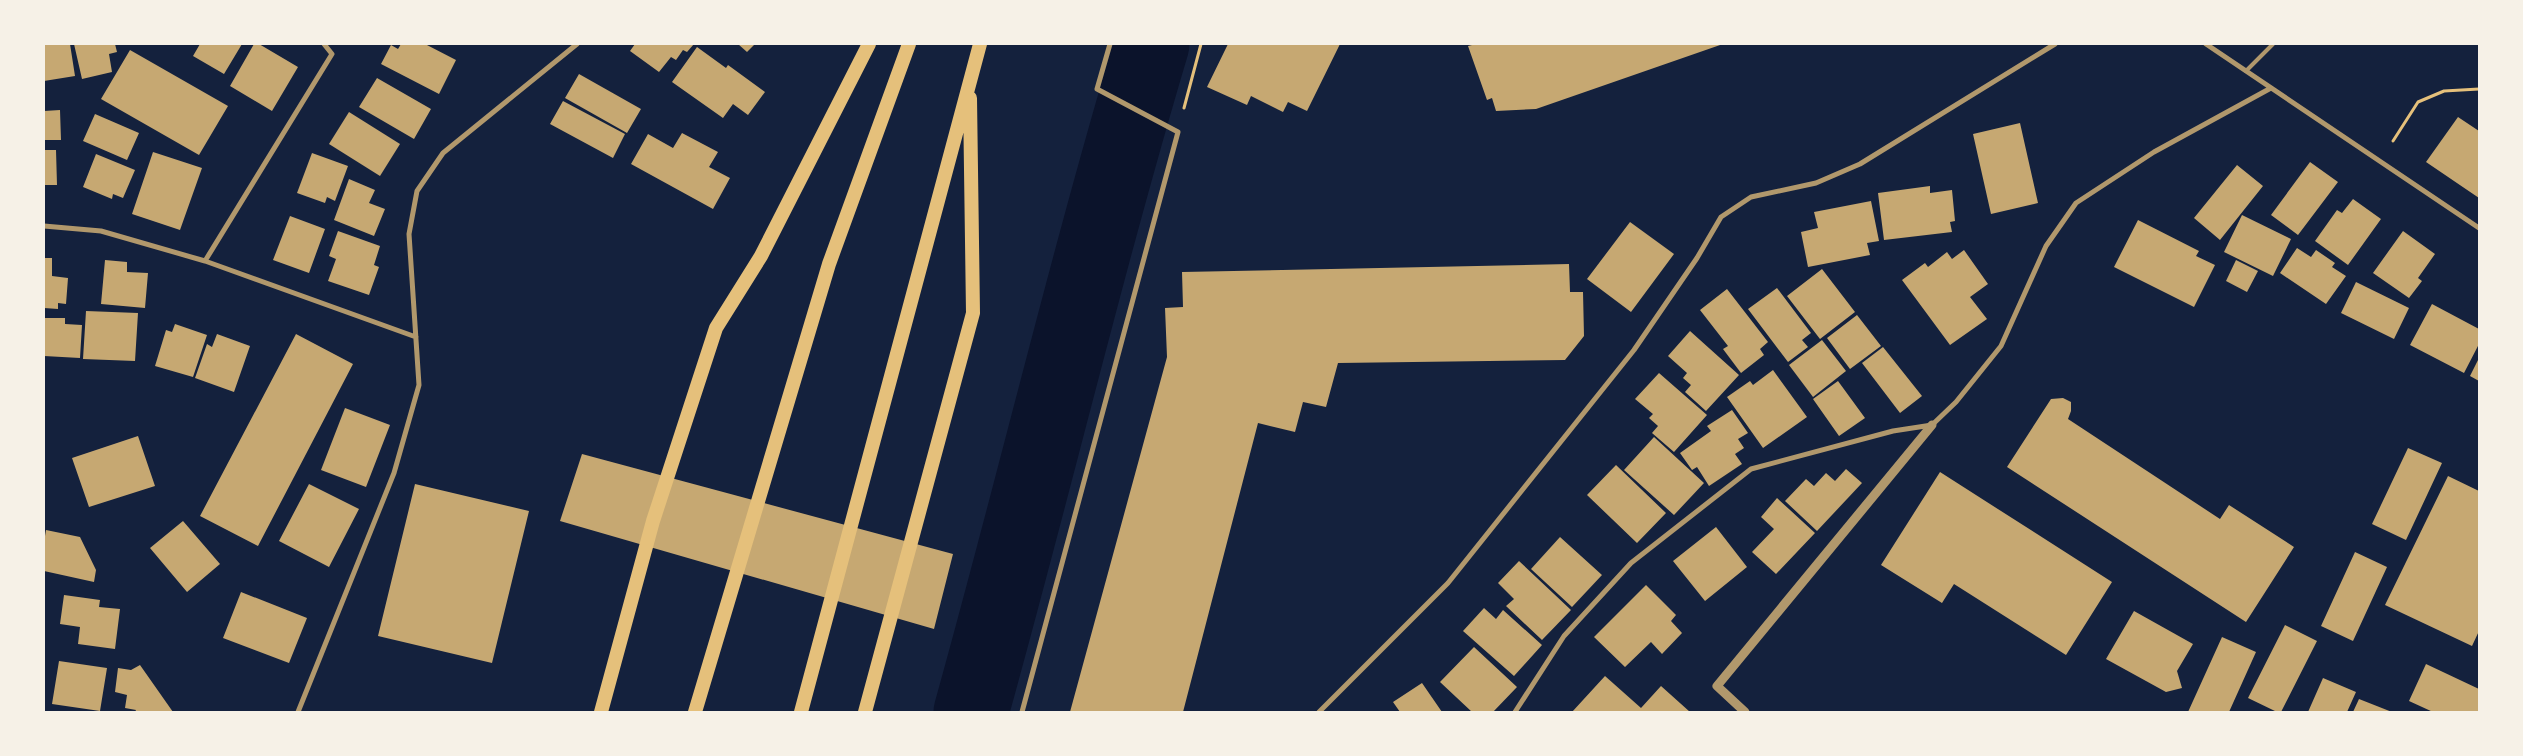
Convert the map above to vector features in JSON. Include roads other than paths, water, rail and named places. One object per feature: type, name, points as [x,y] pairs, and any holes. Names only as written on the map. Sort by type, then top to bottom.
[{"type":"highway","points":[[601,712],[654,521],[716,328],[761,256],[869,44]]},
{"type":"highway","points":[[695,712],[829,264],[909,44]]},
{"type":"highway","points":[[801,712],[840,560],[980,44]]},
{"type":"highway","points":[[865,712],[973,313],[970,83]]},
{"type":"street","points":[[205,261],[332,54],[324,44]]},
{"type":"street","points":[[298,712],[394,473],[419,385],[410,234],[418,191],[443,154],[577,44]]},
{"type":"street","points":[[1022,712],[1178,132],[1097,89],[1110,44]]},
{"type":"street","points":[[1319,712],[1448,583],[1634,350],[1697,258],[1721,217],[1751,197],[1816,183],[1860,164],[2055,44]]},
{"type":"street","points":[[2206,44],[2479,228]]},
{"type":"street","points":[[1746,712],[1717,686],[1932,425],[1956,402],[2001,346],[2046,246],[2076,203],[2154,152],[2271,88]]},
{"type":"street","points":[[44,226],[101,231],[205,261],[416,337]]},
{"type":"street","points":[[1515,712],[1564,636],[1631,563],[1751,469],[1893,431],[1932,425]]},
{"type":"lane","points":[[2246,70],[2273,44]]},
{"type":"waterway","points":[[971,712],[1082,294],[1152,44]]}]
